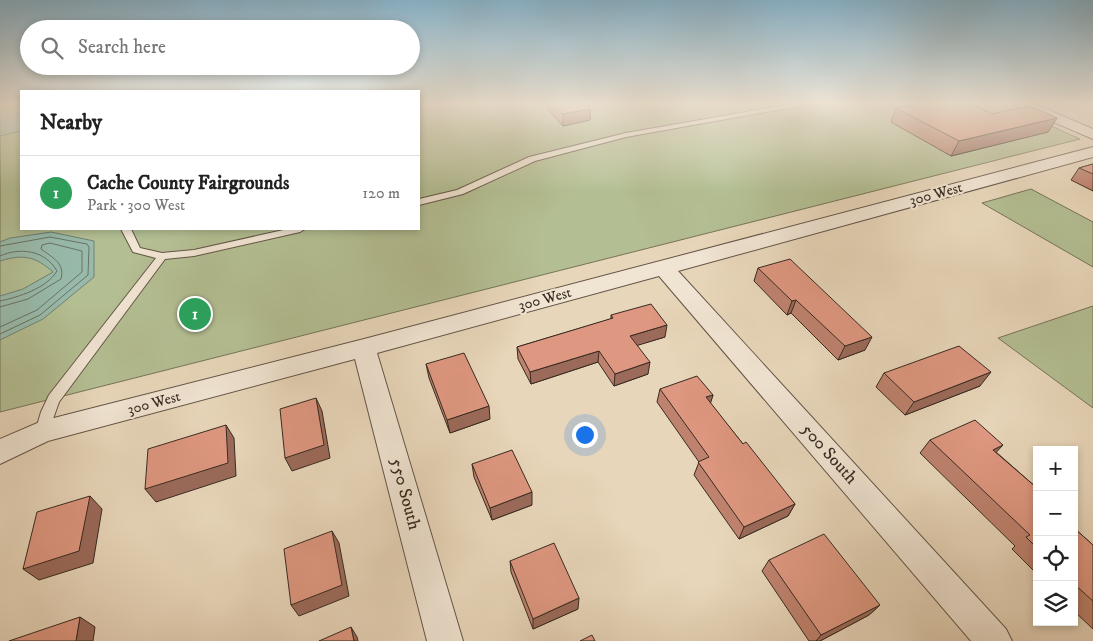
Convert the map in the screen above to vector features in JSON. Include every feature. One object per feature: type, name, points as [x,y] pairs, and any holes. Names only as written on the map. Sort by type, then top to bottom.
[{"type":"street","name":"300 West","points":[[0,452],[42,432],[364,348],[1093,152]]},
{"type":"street","name":"500 South","points":[[663,267],[994,641]]},
{"type":"street","name":"550 South","points":[[364,348],[445,641]]},
{"type":"lane","points":[[420,202],[460,192],[541,157],[637,133]]},
{"type":"lane","points":[[126,230],[136,250],[162,256],[194,253],[296,230]]},
{"type":"lane","points":[[42,432],[54,399],[162,256]]},
{"type":"shaded area","points":[[0,133],[20,133],[20,230],[420,230],[420,133],[1066,133],[1080,139],[0,412]]},
{"type":"shaded area","points":[[1031,189],[1093,222],[1093,267],[982,203]]},
{"type":"shaded area","points":[[1093,306],[1093,408],[998,338]]},
{"type":"water","points":[[0,133],[13,133],[0,136]]},
{"type":"water","points":[[51,232],[94,241],[94,277],[43,319],[0,340],[0,296],[23,289],[53,272],[40,263],[28,258],[22,257],[0,261],[0,242],[10,238]]},
{"type":"building","points":[[944,133],[993,133],[959,141]]},
{"type":"building","points":[[1093,164],[1093,174],[1079,168]]},
{"type":"building","points":[[790,259],[872,337],[845,346],[796,300],[792,301],[758,268]]},
{"type":"building","points":[[651,304],[667,325],[630,336],[650,362],[615,374],[599,351],[530,372],[517,347],[613,318],[611,315]]},
{"type":"building","points":[[959,346],[991,372],[914,402],[884,373]]},
{"type":"building","points":[[464,353],[489,406],[447,420],[426,364]]},
{"type":"building","points":[[697,376],[713,395],[706,397],[743,444],[746,442],[795,504],[744,527],[698,462],[709,457],[660,389]]},
{"type":"building","points":[[316,398],[324,445],[285,458],[280,409]]},
{"type":"building","points":[[975,420],[1003,445],[993,450],[1033,485],[1033,544],[1026,537],[1030,535],[930,440]]},
{"type":"building","points":[[226,425],[228,463],[145,489],[148,449]]},
{"type":"building","points":[[512,450],[532,492],[490,508],[472,464]]},
{"type":"building","points":[[90,496],[79,551],[23,569],[37,512]]},
{"type":"building","points":[[332,531],[342,585],[291,605],[284,549]]},
{"type":"building","points":[[1078,532],[1093,545],[1093,601],[1078,588]]},
{"type":"building","points":[[824,534],[880,605],[821,635],[769,560]]},
{"type":"building","points":[[554,543],[579,598],[533,619],[510,561]]},
{"type":"building","points":[[80,617],[76,641],[9,641]]},
{"type":"building","points":[[351,627],[354,641],[319,641]]},
{"type":"building","points":[[592,635],[595,641],[580,641]]},
{"type":"place","name":"Cache County Fairgrounds","points":[[195,314]]}]
